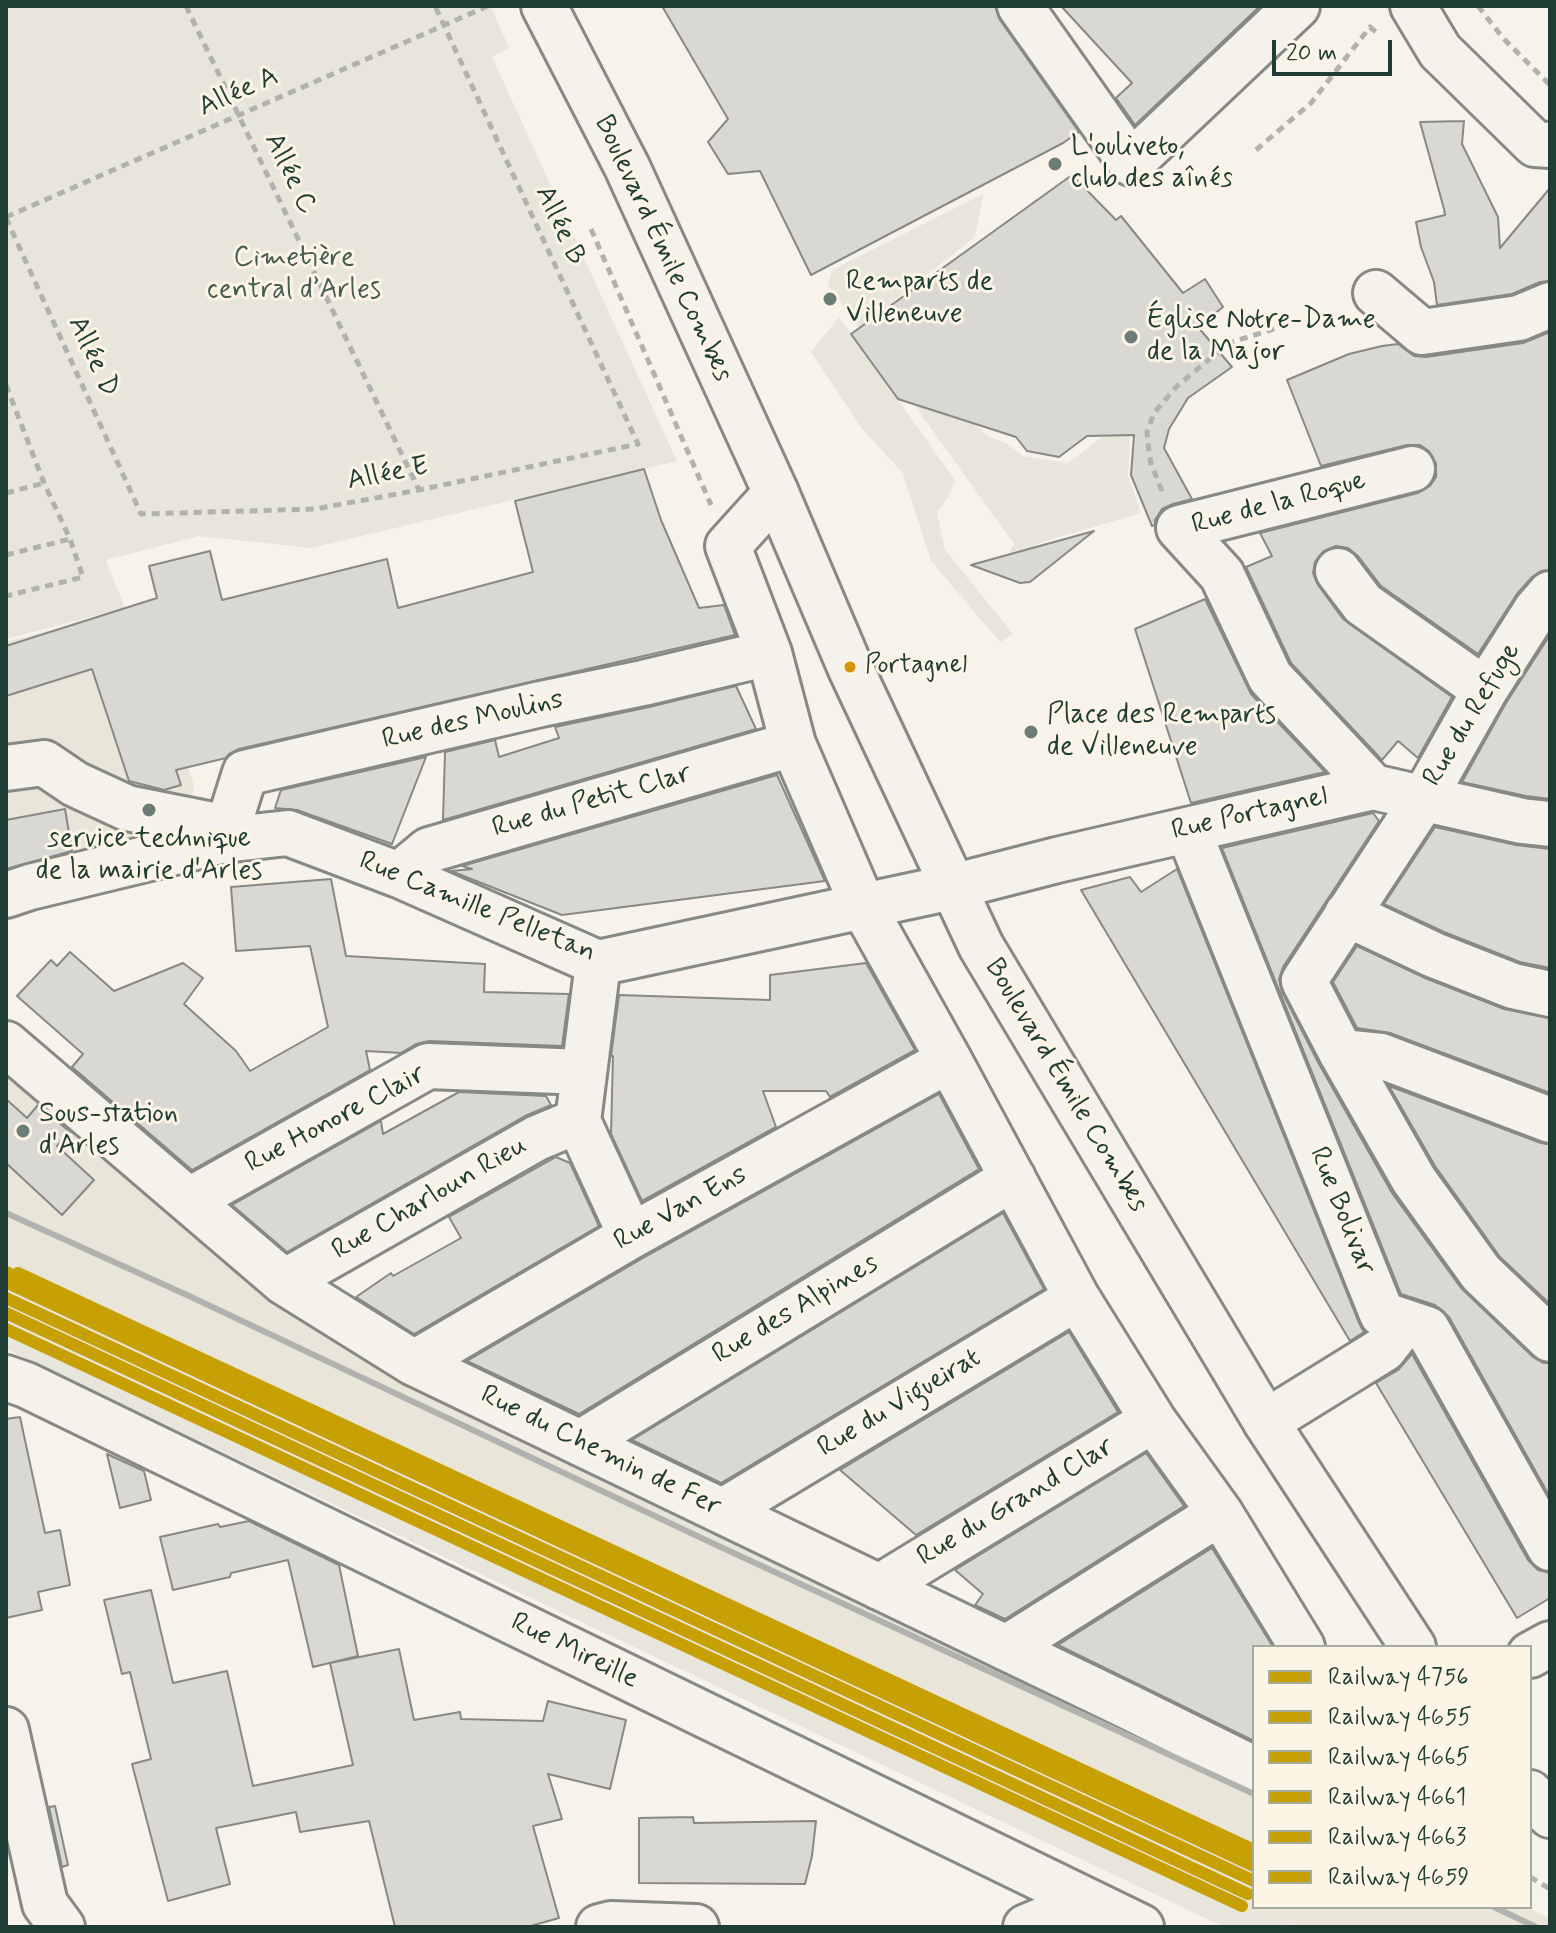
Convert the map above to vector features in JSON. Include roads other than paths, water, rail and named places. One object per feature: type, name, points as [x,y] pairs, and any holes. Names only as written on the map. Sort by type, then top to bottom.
[{"type":"street","name":"Boulevard Émile Combes","points":[[544,6],[627,167],[776,493],[850,667],[981,946],[1266,1422],[1412,1645]]},
{"type":"street","points":[[1020,6],[1131,163],[1297,6]]},
{"type":"street","points":[[1413,6],[1440,51],[1535,144],[1550,145]]},
{"type":"street","points":[[1376,293],[1422,332],[1519,318],[1550,305]]},
{"type":"street","name":"Rue de la Roque","points":[[1373,787],[1270,677],[1222,575],[1179,528],[1412,469]]},
{"type":"street","points":[[776,493],[728,546],[769,653],[793,744],[863,906],[1077,1298],[1153,1420],[1220,1513],[1301,1645]]},
{"type":"street","points":[[1338,571],[1363,604],[1485,690]]},
{"type":"street","name":"Rue du Refuge","points":[[1341,1052],[1304,981],[1424,798],[1485,690],[1536,610],[1550,594]]},
{"type":"street","name":"Rue des Moulins","points":[[226,834],[245,773],[769,653]]},
{"type":"street","name":"Rue du Petit Clar","points":[[399,875],[429,850],[793,744]]},
{"type":"street","points":[[6,768],[44,763],[75,784],[127,808],[226,834]]},
{"type":"street","name":"Rue Portagnel","points":[[952,887],[1373,787],[1522,821],[1550,824]]},
{"type":"street","name":"Rue Bolivar","points":[[1188,830],[1382,1314],[1427,1329],[1550,1548]]},
{"type":"street","name":"Rue Camille Pelletan","points":[[6,895],[226,834],[288,833],[399,875],[598,963],[952,887]]},
{"type":"street","points":[[1347,914],[1447,960],[1513,986],[1550,994]]},
{"type":"street","points":[[598,963],[578,1121],[631,1236]]},
{"type":"street","name":"Rue du Chemin de Fer","points":[[6,1044],[284,1282],[414,1363],[1252,1768]]},
{"type":"street","points":[[1341,1052],[1381,1056],[1550,1120]]},
{"type":"street","points":[[1341,1052],[1414,1180],[1481,1273],[1550,1339]]},
{"type":"street","name":"Rue Van Ens","points":[[414,1363],[631,1236],[949,1060]]},
{"type":"street","name":"Rue Honore Clair","points":[[190,1200],[428,1066],[584,1072]]},
{"type":"street","name":"Rue Charloun Rieu","points":[[284,1282],[537,1138],[578,1121]]},
{"type":"street","name":"Rue des Alpines","points":[[580,1443],[1013,1178]]},
{"type":"street","name":"Rue du Vigueirat","points":[[723,1511],[1077,1298]]},
{"type":"street","points":[[1266,1422],[1384,1349],[1405,1322]]},
{"type":"street","name":"Rue Mireille","points":[[6,1378],[1141,1927]]},
{"type":"street","name":"Rue du Grand Clar","points":[[879,1587],[1153,1420]]},
{"type":"street","points":[[1006,1648],[1220,1513]]},
{"type":"street","points":[[1532,1654],[1550,1644]]},
{"type":"street","points":[[6,1730],[45,1904],[62,1927]]},
{"type":"street","points":[[1532,1795],[1550,1815]]},
{"type":"street","points":[[1026,1927],[1086,1902]]},
{"type":"street","points":[[599,1927],[611,1924],[696,1927]]},
{"type":"railway","points":[[6,1213],[1252,1793]]},
{"type":"railway","points":[[1498,1909],[1536,1927]]},
{"type":"rail line","name":"4756","points":[[6,1272],[1252,1853]]},
{"type":"rail line","name":"4659","points":[[18,1273],[1252,1849]]},
{"type":"rail line","name":"4661","points":[[12,1285],[1252,1865]]},
{"type":"rail line","name":"4655","points":[[6,1298],[1252,1880]]},
{"type":"rail line","name":"4665","points":[[6,1313],[1248,1894]]},
{"type":"rail line","name":"4663","points":[[6,1329],[1242,1906]]},
{"type":"place","name":"L'ouliveto, club des aînés","points":[[1055,164]]},
{"type":"place","name":"Remparts de Villeneuve","points":[[830,299]]},
{"type":"place","name":"Église Notre-Dame de la Major","points":[[1131,337]]},
{"type":"place","name":"Portagnel","points":[[850,667]]},
{"type":"place","name":"Place des Remparts de Villeneuve","points":[[1031,732]]},
{"type":"place","name":"service technique de la mairie d'Arles","points":[[149,810]]},
{"type":"place","name":"Sous-station d'Arles","points":[[23,1131]]},
{"type":"park label","name":"Cimetière central d’Arles","points":[[294,275]]}]
